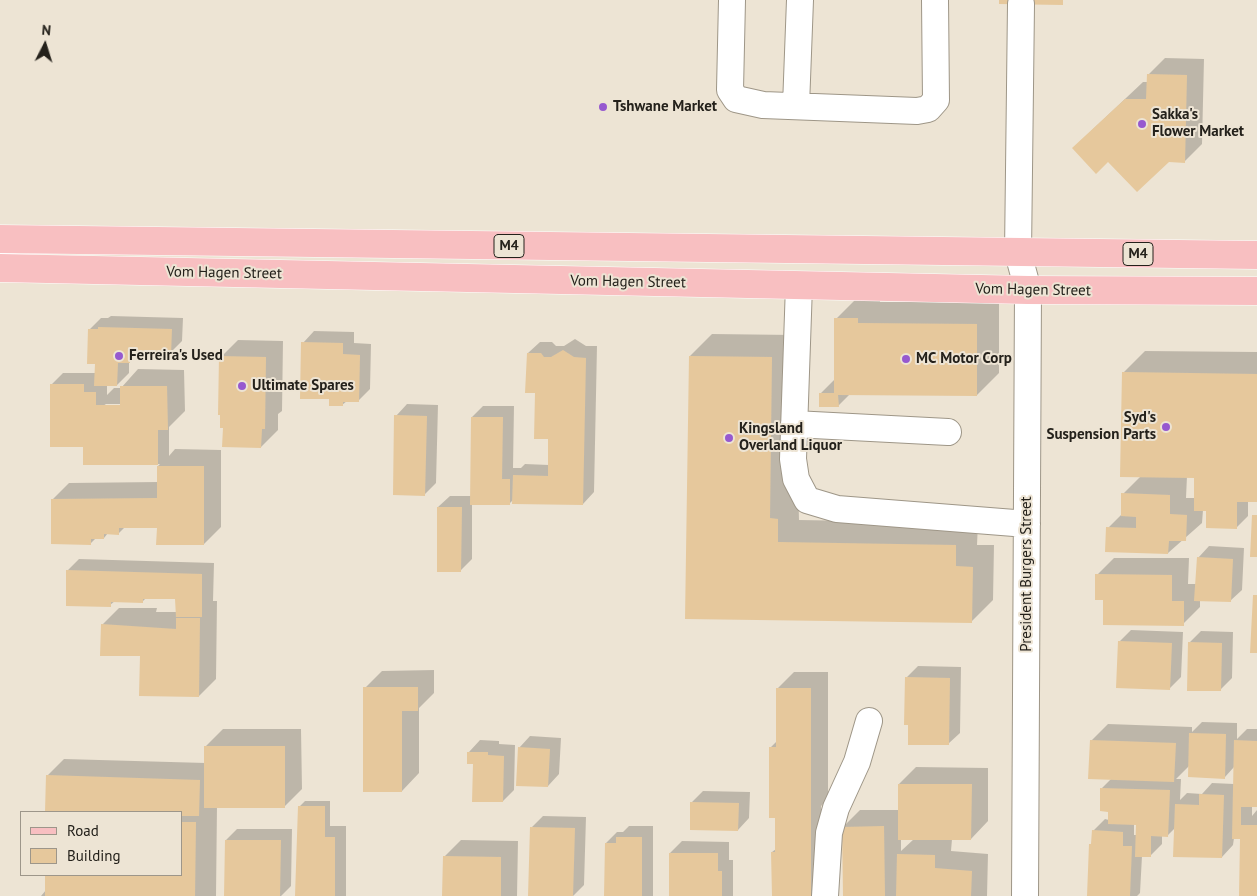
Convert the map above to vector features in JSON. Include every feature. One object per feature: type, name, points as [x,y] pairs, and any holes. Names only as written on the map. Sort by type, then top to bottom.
[{"type":"main road","name":"Vom Hagen Street","points":[[0,238],[1257,255]]},
{"type":"main road","name":"Vom Hagen Street","points":[[0,268],[1028,290],[1257,291]]},
{"type":"street","points":[[732,0],[730,90],[736,99],[763,105],[917,111],[928,109],[936,100],[935,0]]},
{"type":"street","points":[[796,106],[800,0]]},
{"type":"street","name":"President Burgers Street","points":[[1021,4],[1018,253],[1028,290],[1026,896]]},
{"type":"street","points":[[799,285],[793,460],[796,479],[807,500],[838,509],[1027,524]]},
{"type":"street","points":[[794,424],[948,432]]},
{"type":"street","points":[[825,896],[828,833],[836,808],[857,762],[869,721]]},
{"type":"building","points":[[999,0],[1063,0],[1063,5],[999,4]]},
{"type":"building","name":"Sakka's Flower Market","points":[[1147,74],[1187,75],[1185,163],[1169,162],[1137,192],[1108,162],[1096,174],[1072,148],[1125,99],[1146,99]]},
{"type":"building","name":"MC Motor Corp","points":[[834,318],[858,318],[858,323],[977,324],[977,396],[838,395],[839,407],[819,407],[819,393],[834,393]]},
{"type":"building","name":"Ferreira's Used","points":[[98,327],[172,329],[171,354],[150,354],[150,358],[130,358],[130,363],[118,363],[117,386],[94,386],[95,364],[87,364],[88,329],[98,329]]},
{"type":"building","points":[[301,342],[343,343],[343,354],[360,355],[359,402],[343,402],[343,406],[329,406],[329,399],[300,399]]},
{"type":"building","points":[[563,350],[574,357],[586,358],[583,505],[512,504],[513,475],[548,476],[548,439],[534,439],[535,393],[525,393],[527,353],[541,353],[544,357],[551,357]]},
{"type":"building","name":"Ultimate Spares","points":[[219,356],[266,357],[265,429],[262,429],[261,448],[222,447],[223,428],[220,428],[220,415],[218,415]]},
{"type":"building","name":"Kingsland Overland Liquor","points":[[689,356],[772,357],[770,518],[778,519],[778,542],[956,545],[956,566],[973,567],[972,623],[685,619]]},
{"type":"building","points":[[1122,372],[1257,374],[1257,502],[1237,502],[1237,529],[1206,528],[1206,511],[1194,511],[1194,478],[1120,477]]},
{"type":"building","points":[[50,384],[84,384],[84,392],[96,392],[96,405],[120,405],[120,386],[167,386],[168,430],[158,430],[158,465],[83,465],[83,447],[50,447]]},
{"type":"building","points":[[394,415],[427,416],[425,496],[393,495]]},
{"type":"building","points":[[471,417],[503,417],[502,479],[510,479],[510,505],[470,505]]},
{"type":"building","points":[[157,466],[204,466],[204,545],[156,545],[157,528],[119,528],[119,535],[104,534],[104,539],[91,539],[91,545],[51,544],[51,499],[157,498]]},
{"type":"building","points":[[1121,493],[1170,495],[1170,514],[1187,515],[1186,541],[1169,541],[1168,554],[1105,552],[1106,527],[1136,528],[1136,517],[1121,516]]},
{"type":"building","points":[[437,507],[462,507],[461,572],[437,572]]},
{"type":"building","points":[[1252,515],[1257,515],[1257,557],[1250,557]]},
{"type":"building","points":[[1197,557],[1233,559],[1231,602],[1194,601]]},
{"type":"building","points":[[66,570],[202,574],[202,617],[176,617],[175,599],[143,599],[143,603],[111,602],[111,607],[66,606]]},
{"type":"building","points":[[1095,574],[1172,575],[1172,601],[1184,601],[1184,626],[1103,625],[1103,600],[1095,600]]},
{"type":"building","points":[[1253,595],[1257,595],[1257,653],[1250,653]]},
{"type":"building","points":[[176,618],[200,618],[199,697],[139,696],[140,656],[100,656],[101,624],[176,629]]},
{"type":"building","points":[[1118,641],[1172,643],[1170,690],[1116,688]]},
{"type":"building","points":[[1188,642],[1222,643],[1221,691],[1187,691]]},
{"type":"building","points":[[905,677],[950,678],[949,745],[908,745],[908,725],[904,725]]},
{"type":"building","points":[[363,687],[418,687],[418,711],[402,711],[402,792],[363,792]]},
{"type":"building","points":[[776,688],[811,688],[811,896],[772,896],[771,852],[775,852],[775,818],[769,818],[769,747],[776,747]]},
{"type":"building","points":[[1189,733],[1226,734],[1225,779],[1188,777]]},
{"type":"building","points":[[1090,740],[1176,743],[1174,782],[1088,779]]},
{"type":"building","points":[[1234,740],[1257,741],[1257,807],[1241,807],[1241,825],[1257,825],[1257,896],[1239,896],[1240,839],[1232,839]]},
{"type":"building","points":[[204,746],[285,746],[285,808],[204,808]]},
{"type":"building","points":[[518,747],[550,749],[548,787],[516,786]]},
{"type":"building","points":[[467,752],[488,752],[488,755],[504,756],[503,802],[472,802],[473,764],[467,764]]},
{"type":"building","points":[[46,775],[200,780],[199,816],[182,816],[182,811],[45,811]]},
{"type":"building","points":[[898,784],[972,784],[971,840],[898,840]]},
{"type":"building","points":[[1100,788],[1170,790],[1168,837],[1151,836],[1151,857],[1135,857],[1136,825],[1108,824],[1108,812],[1100,811]]},
{"type":"building","points":[[1199,794],[1224,795],[1222,858],[1173,857],[1175,804],[1199,805]]},
{"type":"building","points":[[690,802],[739,803],[738,831],[690,830]]},
{"type":"building","points":[[298,806],[325,806],[325,837],[335,837],[335,896],[295,896]]},
{"type":"building","points":[[182,822],[196,822],[195,896],[45,896],[45,876],[182,876]]},
{"type":"building","points":[[884,826],[885,896],[843,896],[842,827]]},
{"type":"building","points":[[530,827],[575,828],[573,896],[528,896]]},
{"type":"building","points":[[1092,830],[1123,832],[1123,846],[1132,846],[1130,896],[1087,896],[1089,844],[1091,844]]},
{"type":"building","points":[[616,837],[642,837],[642,896],[604,896],[605,843],[616,843]]},
{"type":"building","points":[[225,840],[281,840],[280,896],[224,896]]},
{"type":"building","points":[[669,853],[718,853],[718,871],[722,871],[722,896],[669,896]]},
{"type":"building","points":[[897,854],[935,855],[935,868],[972,871],[971,896],[896,896]]},
{"type":"building","points":[[443,856],[501,857],[501,896],[442,896]]},
{"type":"place","name":"Tshwane Market","points":[[603,107]]},
{"type":"place","name":"Sakka's Flower Market","points":[[1142,124]]},
{"type":"place","name":"Ferreira's Used","points":[[119,356]]},
{"type":"place","name":"MC Motor Corp","points":[[906,359]]},
{"type":"place","name":"Ultimate Spares","points":[[242,386]]},
{"type":"place","name":"Syd's Suspension Parts","points":[[1166,427]]},
{"type":"place","name":"Kingsland Overland Liquor","points":[[729,438]]}]
